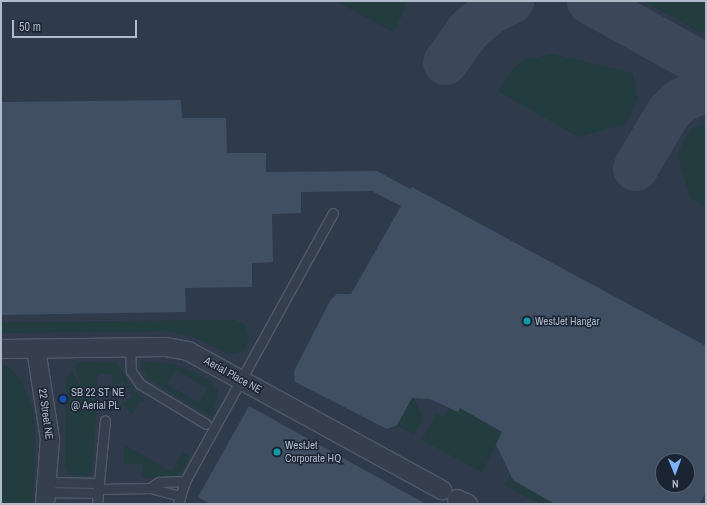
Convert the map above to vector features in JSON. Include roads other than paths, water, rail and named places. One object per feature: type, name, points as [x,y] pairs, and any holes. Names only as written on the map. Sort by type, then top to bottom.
[{"type":"street","name":"Aerial Place NE","points":[[1,349],[166,347],[188,352],[242,380],[459,500]]},
{"type":"street","name":"22 Street NE","points":[[36,349],[50,439],[46,493]]},
{"type":"lane","points":[[46,493],[98,488],[150,488],[179,500],[185,481],[333,213]]},
{"type":"lane","points":[[130,347],[131,371],[140,384],[206,424]]},
{"type":"lane","points":[[96,504],[105,420]]},
{"type":"lane","points":[[150,488],[159,482],[185,481]]},
{"type":"place","name":"WestJet Hangar","points":[[527,321]]},
{"type":"place","name":"SB 22 ST NE @ Aerial PL","points":[[63,399]]},
{"type":"place","name":"WestJet Corporate HQ","points":[[277,452]]}]
